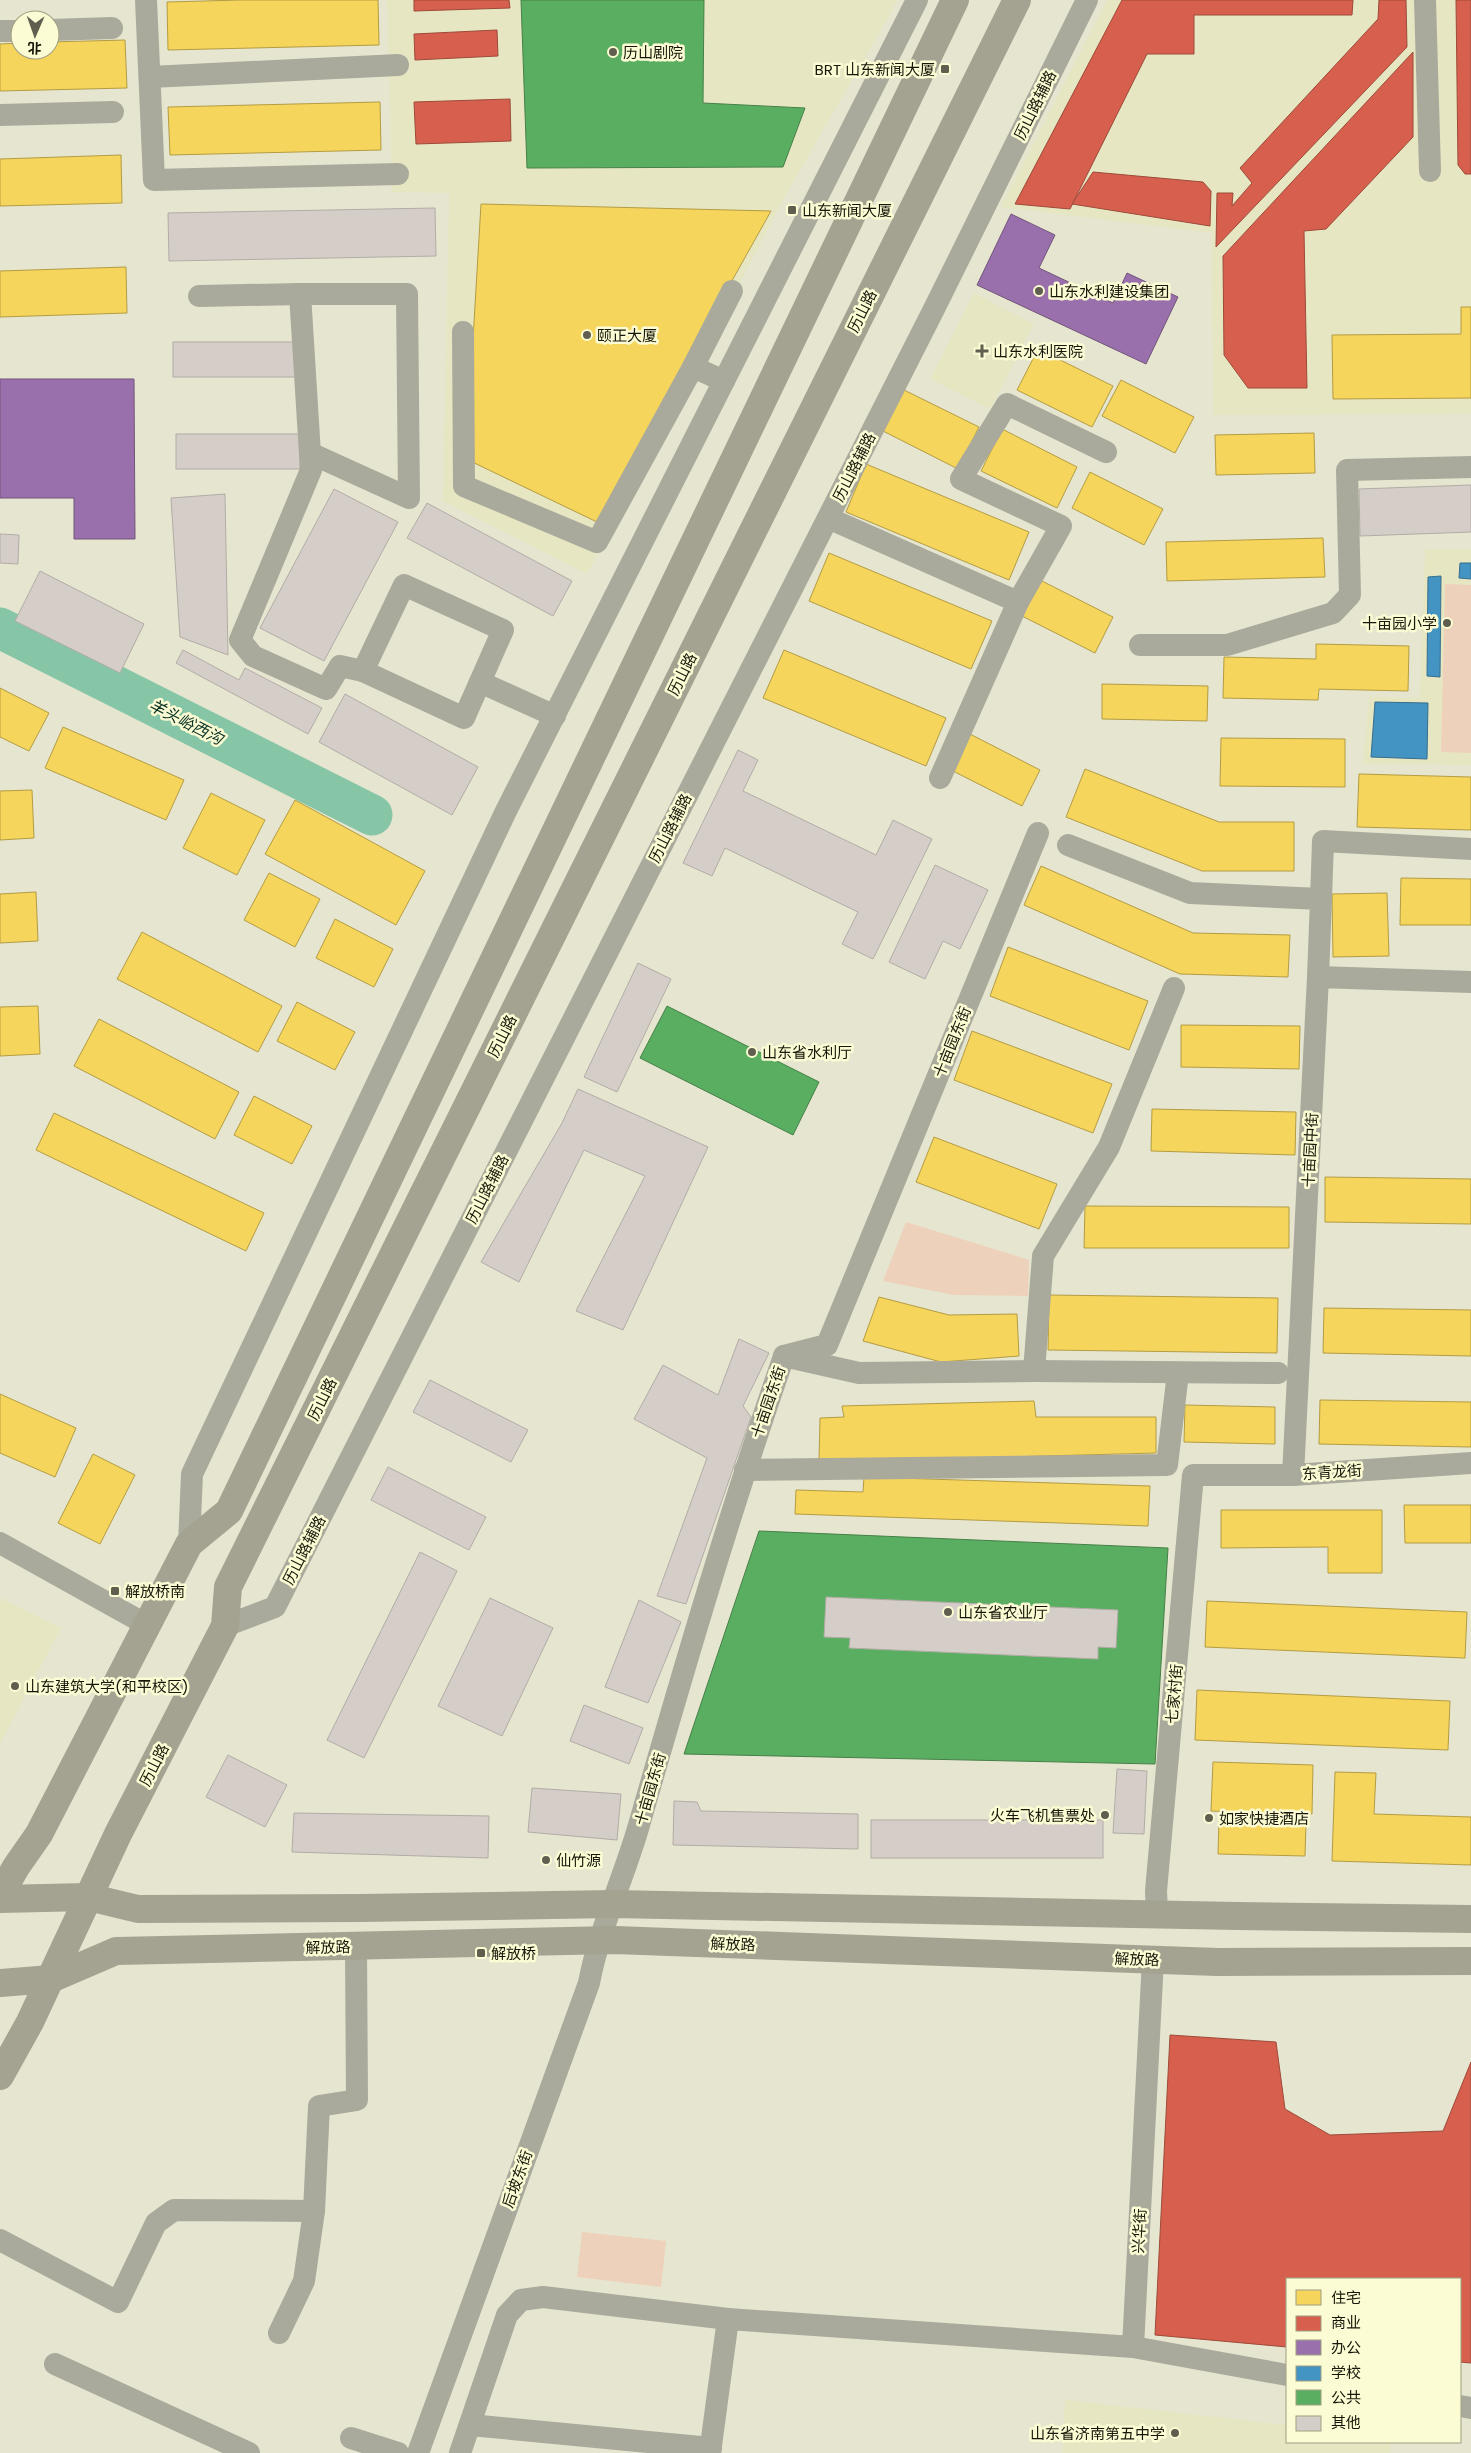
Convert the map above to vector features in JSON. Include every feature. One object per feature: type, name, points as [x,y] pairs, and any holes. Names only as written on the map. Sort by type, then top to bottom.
[{"type":"main road","points":[[955,0],[229,1511],[189,1544],[39,1834],[16,1867],[0,1897],[88,1897],[138,1909],[613,1904],[1471,1919]]},
{"type":"main road","name":"历山路","points":[[0,2076],[51,1980],[88,1897],[225,1626],[228,1587],[1017,0]]},
{"type":"main road","name":"解放路","points":[[0,1983],[51,1980],[116,1951],[599,1940],[1218,1962],[1471,1961]]},
{"type":"street","points":[[146,0],[154,180],[398,174]]},
{"type":"street","points":[[189,1544],[192,1474],[506,811],[917,0]]},
{"type":"street","name":"历山路辅路","points":[[225,1626],[275,1606],[828,518],[1087,0]]},
{"type":"street","points":[[1425,0],[1430,171]]},
{"type":"street","points":[[60,30],[112,28]]},
{"type":"street","points":[[150,77],[398,65]]},
{"type":"street","points":[[0,115],[113,112]]},
{"type":"street","points":[[463,332],[464,486],[597,542],[693,367],[732,291]]},
{"type":"street","points":[[300,294],[311,470],[240,640],[253,656],[326,689],[340,666],[363,671],[464,718],[503,630],[404,584],[363,671]]},
{"type":"street","points":[[199,296],[407,294],[410,498],[310,453]]},
{"type":"street","points":[[693,367],[724,381]]},
{"type":"street","points":[[940,778],[1018,602],[1061,526],[961,480],[1007,404],[1106,452]]},
{"type":"street","points":[[1140,645],[1227,645],[1333,613],[1350,595],[1348,470],[1471,467]]},
{"type":"street","points":[[828,518],[1018,602]]},
{"type":"street","points":[[480,682],[555,716]]},
{"type":"street","name":"十亩园东街","points":[[613,1904],[627,1867],[745,1470],[784,1356],[827,1345],[1038,834]]},
{"type":"street","points":[[1471,849],[1323,841],[1318,977],[1471,982]]},
{"type":"street","points":[[1068,845],[1190,893],[1321,899]]},
{"type":"street","name":"十亩园中街","points":[[1293,1474],[1318,977]]},
{"type":"street","points":[[1034,1371],[1043,1256],[1108,1147],[1174,988]]},
{"type":"street","points":[[784,1356],[859,1373],[1034,1371],[1278,1373]]},
{"type":"street","points":[[745,1470],[1167,1465],[1178,1373]]},
{"type":"street","name":"东青龙街","points":[[1193,1475],[1293,1474],[1471,1463]]},
{"type":"street","name":"七家村街","points":[[1156,1914],[1156,1891],[1193,1475]]},
{"type":"street","points":[[0,1543],[147,1625]]},
{"type":"street","name":"后坡东街","points":[[418,2453],[589,1983],[599,1940],[613,1904]]},
{"type":"street","points":[[279,2334],[304,2281],[314,2210],[319,2106],[358,2100],[356,1947]]},
{"type":"street","name":"兴华街","points":[[1133,2347],[1154,1959]]},
{"type":"street","points":[[0,2240],[118,2302],[156,2223],[174,2210],[314,2210]]},
{"type":"street","points":[[460,2453],[507,2315],[521,2300],[543,2297],[728,2319],[1133,2347],[1286,2375]]},
{"type":"street","points":[[470,2425],[711,2451],[728,2319]]},
{"type":"street","points":[[56,2364],[248,2453]]},
{"type":"street","points":[[351,2438],[398,2453]]},
{"type":"shaded area","points":[[387,0],[898,0],[783,200],[587,574],[443,501],[449,193],[392,192]]},
{"type":"shaded area","points":[[1107,0],[1471,0],[1471,414],[1213,415],[1212,233],[1001,207]]},
{"type":"shaded area","name":"山东水利医院","points":[[974,293],[1034,324],[990,409],[930,379]]},
{"type":"shaded area","name":"十亩园小学","points":[[1425,549],[1471,549],[1471,765],[1363,764],[1369,697],[1420,698]]},
{"type":"shaded area","points":[[1445,584],[1471,585],[1471,753],[1441,752]]},
{"type":"shaded area","points":[[906,1222],[1029,1260],[1028,1296],[954,1295],[883,1281]]},
{"type":"shaded area","name":"山东建筑大学(和平校区)","points":[[0,1598],[61,1628],[0,1744]]},
{"type":"shaded area","points":[[582,2232],[666,2241],[661,2287],[577,2277]]},
{"type":"shaded area","name":"山东省济南第五中学","points":[[1065,2400],[1286,2425],[1286,2443],[1391,2443],[1390,2453],[1062,2453]]},
{"type":"building: 住宅","points":[[378,0],[379,45],[168,50],[167,2]]},
{"type":"building: 住宅","points":[[125,40],[127,88],[0,91],[0,44],[10,44],[10,60],[60,60],[60,42]]},
{"type":"building: 住宅","points":[[380,102],[381,150],[170,155],[168,107]]},
{"type":"building: 住宅","points":[[121,155],[122,203],[0,206],[0,159]]},
{"type":"building: 住宅","name":"颐正大厦","points":[[481,204],[771,211],[597,522],[466,459]]},
{"type":"building: 住宅","points":[[126,267],[127,313],[0,317],[0,271]]},
{"type":"building: 住宅","points":[[1461,307],[1471,307],[1471,398],[1333,399],[1332,335],[1461,334]]},
{"type":"building: 住宅","points":[[1038,349],[1113,386],[1092,427],[1017,390]]},
{"type":"building: 住宅","points":[[1121,380],[1194,417],[1175,453],[1102,416]]},
{"type":"building: 住宅","points":[[904,390],[979,427],[958,469],[883,431]]},
{"type":"building: 住宅","points":[[1002,429],[1077,467],[1057,508],[981,471]]},
{"type":"building: 住宅","points":[[1314,433],[1315,473],[1216,475],[1215,435]]},
{"type":"building: 住宅","points":[[866,464],[1029,532],[1009,580],[846,512]]},
{"type":"building: 住宅","points":[[1090,472],[1163,509],[1144,545],[1072,508]]},
{"type":"building: 住宅","points":[[1323,538],[1325,577],[1167,581],[1166,542]]},
{"type":"building: 住宅","points":[[829,553],[992,621],[971,669],[809,601]]},
{"type":"building: 住宅","points":[[1040,580],[1113,617],[1095,653],[1022,616]]},
{"type":"building: 住宅","points":[[1316,644],[1409,646],[1408,691],[1319,689],[1318,700],[1223,698],[1224,657],[1316,659]]},
{"type":"building: 住宅","points":[[784,650],[946,718],[926,766],[763,698]]},
{"type":"building: 住宅","points":[[1102,684],[1208,686],[1207,721],[1102,719]]},
{"type":"building: 住宅","points":[[0,688],[49,713],[29,751],[0,737]]},
{"type":"building: 住宅","points":[[63,727],[184,780],[166,820],[45,768]]},
{"type":"building: 住宅","points":[[968,733],[1040,770],[1022,806],[949,769]]},
{"type":"building: 住宅","points":[[1221,738],[1345,739],[1345,787],[1220,786]]},
{"type":"building: 住宅","points":[[1085,769],[1219,822],[1294,822],[1294,871],[1202,871],[1066,817]]},
{"type":"building: 住宅","points":[[1359,774],[1471,777],[1471,830],[1357,827]]},
{"type":"building: 住宅","points":[[32,790],[34,838],[0,840],[0,791]]},
{"type":"building: 住宅","points":[[211,793],[265,820],[237,875],[183,848]]},
{"type":"building: 住宅","points":[[295,800],[425,871],[396,925],[265,854]]},
{"type":"building: 住宅","points":[[1041,866],[1193,933],[1290,935],[1288,977],[1180,974],[1024,905]]},
{"type":"building: 住宅","points":[[269,873],[320,899],[295,947],[244,920]]},
{"type":"building: 住宅","points":[[1401,878],[1471,879],[1471,925],[1400,925]]},
{"type":"building: 住宅","points":[[36,892],[38,941],[0,943],[0,894]]},
{"type":"building: 住宅","points":[[1387,893],[1389,956],[1333,957],[1332,894]]},
{"type":"building: 住宅","points":[[335,919],[393,949],[374,987],[316,958]]},
{"type":"building: 住宅","points":[[142,932],[282,1006],[258,1052],[117,979]]},
{"type":"building: 住宅","points":[[1008,947],[1148,1001],[1129,1050],[990,996]]},
{"type":"building: 住宅","points":[[297,1002],[355,1032],[335,1070],[277,1041]]},
{"type":"building: 住宅","points":[[38,1006],[40,1054],[0,1056],[0,1007]]},
{"type":"building: 住宅","points":[[99,1019],[239,1092],[215,1139],[74,1066]]},
{"type":"building: 住宅","points":[[1181,1025],[1300,1026],[1299,1069],[1181,1067]]},
{"type":"building: 住宅","points":[[972,1031],[1112,1084],[1093,1133],[954,1080]]},
{"type":"building: 住宅","points":[[254,1096],[312,1126],[292,1164],[234,1135]]},
{"type":"building: 住宅","points":[[1152,1109],[1296,1112],[1295,1155],[1151,1151]]},
{"type":"building: 住宅","points":[[54,1113],[264,1213],[246,1251],[36,1150]]},
{"type":"building: 住宅","points":[[934,1137],[1057,1184],[1039,1229],[916,1182]]},
{"type":"building: 住宅","points":[[1325,1177],[1471,1179],[1471,1224],[1325,1222]]},
{"type":"building: 住宅","points":[[1085,1206],[1289,1207],[1289,1248],[1084,1248]]},
{"type":"building: 住宅","points":[[1049,1295],[1278,1298],[1277,1353],[1048,1350]]},
{"type":"building: 住宅","points":[[879,1297],[949,1315],[1017,1314],[1019,1356],[941,1362],[863,1341]]},
{"type":"building: 住宅","points":[[1324,1308],[1471,1310],[1471,1356],[1323,1353]]},
{"type":"building: 住宅","points":[[0,1394],[76,1428],[55,1477],[0,1453]]},
{"type":"building: 住宅","points":[[1320,1400],[1471,1402],[1471,1447],[1319,1444]]},
{"type":"building: 住宅","points":[[1034,1401],[1036,1417],[1156,1417],[1156,1453],[819,1462],[820,1418],[844,1417],[842,1406]]},
{"type":"building: 住宅","points":[[1185,1405],[1275,1407],[1275,1444],[1184,1442]]},
{"type":"building: 住宅","points":[[93,1454],[135,1475],[100,1544],[58,1523]]},
{"type":"building: 住宅","points":[[864,1477],[1150,1486],[1148,1526],[795,1514],[796,1490],[863,1492]]},
{"type":"building: 住宅","points":[[1404,1505],[1471,1505],[1471,1543],[1405,1543]]},
{"type":"building: 住宅","points":[[1221,1510],[1382,1510],[1382,1573],[1328,1573],[1328,1547],[1221,1548]]},
{"type":"building: 住宅","points":[[1207,1601],[1467,1612],[1465,1658],[1205,1647]]},
{"type":"building: 住宅","points":[[1197,1690],[1450,1701],[1448,1750],[1195,1740]]},
{"type":"building: 住宅","points":[[1213,1762],[1313,1765],[1312,1814],[1211,1811]]},
{"type":"building: 住宅","points":[[1335,1772],[1376,1773],[1374,1814],[1471,1817],[1471,1865],[1332,1861]]},
{"type":"building: 住宅","points":[[1219,1821],[1306,1823],[1305,1856],[1218,1854]]},
{"type":"building: 商业","points":[[414,0],[509,0],[510,8],[414,11]]},
{"type":"building: 商业","points":[[1122,0],[1353,0],[1352,15],[1194,15],[1194,54],[1147,54],[1070,209],[1015,204]]},
{"type":"building: 商业","points":[[1379,0],[1406,0],[1407,47],[1216,247],[1217,193],[1233,193],[1232,206],[1252,183],[1240,168],[1378,19]]},
{"type":"building: 商业","points":[[1456,0],[1471,0],[1471,174],[1465,174],[1458,165]]},
{"type":"building: 商业","points":[[497,30],[498,56],[415,60],[414,34]]},
{"type":"building: 商业","points":[[1413,52],[1413,137],[1326,229],[1304,231],[1307,388],[1248,388],[1224,355],[1223,256]]},
{"type":"building: 商业","points":[[510,99],[511,141],[416,144],[414,102]]},
{"type":"building: 商业","points":[[1093,172],[1203,182],[1211,191],[1210,226],[1072,204]]},
{"type":"building: 商业","points":[[1170,2035],[1276,2042],[1285,2109],[1330,2135],[1443,2131],[1471,2062],[1471,2363],[1461,2362],[1461,2278],[1286,2278],[1286,2347],[1155,2335]]},
{"type":"building: 办公","name":"山东水利建设集团","points":[[1011,214],[1055,235],[1039,268],[1113,303],[1127,273],[1178,297],[1146,364],[977,285]]},
{"type":"building: 办公","points":[[0,379],[134,379],[135,539],[74,539],[74,498],[0,498]]},
{"type":"building: 学校","points":[[1460,563],[1471,563],[1471,579],[1459,578]]},
{"type":"building: 学校","points":[[1441,576],[1440,677],[1427,676],[1428,577]]},
{"type":"building: 学校","points":[[1375,702],[1428,703],[1427,759],[1371,757]]},
{"type":"building: 公共","name":"历山剧院","points":[[521,0],[704,0],[703,103],[805,108],[783,167],[527,168]]},
{"type":"building: 公共","points":[[667,1006],[819,1082],[793,1135],[640,1058]]},
{"type":"building: 公共","name":"山东省农业厅","points":[[759,1531],[1168,1548],[1155,1764],[684,1754]]},
{"type":"building: 其他","points":[[435,208],[436,256],[169,261],[168,213]]},
{"type":"building: 其他","points":[[173,342],[297,342],[297,377],[173,377]]},
{"type":"building: 其他","points":[[176,434],[300,434],[300,469],[176,469]]},
{"type":"building: 其他","points":[[1471,485],[1471,532],[1360,536],[1359,489]]},
{"type":"building: 其他","points":[[334,489],[398,522],[324,661],[260,628]]},
{"type":"building: 其他","points":[[225,494],[228,655],[180,637],[171,498]]},
{"type":"building: 其他","points":[[427,503],[572,581],[553,616],[407,538]]},
{"type":"building: 其他","points":[[0,534],[19,535],[18,564],[0,563]]},
{"type":"building: 其他","points":[[40,571],[144,624],[120,673],[15,621]]},
{"type":"building: 其他","points":[[183,650],[239,680],[245,668],[322,708],[308,734],[176,663]]},
{"type":"building: 其他","points":[[345,694],[478,767],[452,815],[319,742]]},
{"type":"building: 其他","points":[[738,750],[758,760],[743,791],[876,855],[893,820],[932,839],[873,959],[842,944],[858,912],[725,848],[712,876],[683,863]]},
{"type":"building: 其他","points":[[935,865],[988,890],[960,949],[943,941],[925,979],[889,962]]},
{"type":"building: 其他","points":[[638,963],[671,979],[617,1092],[584,1077]]},
{"type":"building: 其他","points":[[578,1089],[708,1147],[623,1330],[576,1311],[645,1176],[584,1150],[519,1282],[481,1262],[562,1123]]},
{"type":"building: 其他","points":[[739,1339],[769,1353],[743,1406],[751,1417],[686,1604],[657,1596],[707,1458],[634,1419],[663,1365],[718,1395]]},
{"type":"building: 其他","points":[[430,1380],[528,1430],[511,1462],[413,1412]]},
{"type":"building: 其他","points":[[388,1467],[486,1517],[469,1550],[371,1500]]},
{"type":"building: 其他","points":[[420,1552],[457,1571],[364,1758],[327,1740]]},
{"type":"building: 其他","points":[[826,1597],[1118,1610],[1116,1648],[1098,1647],[1098,1659],[849,1648],[850,1638],[824,1637]]},
{"type":"building: 其他","points":[[490,1598],[553,1628],[502,1736],[438,1706]]},
{"type":"building: 其他","points":[[639,1600],[681,1622],[648,1703],[605,1687]]},
{"type":"building: 其他","points":[[584,1705],[643,1728],[629,1764],[570,1741]]},
{"type":"building: 其他","points":[[228,1755],[287,1785],[265,1827],[206,1797]]},
{"type":"building: 其他","points":[[1117,1769],[1147,1771],[1144,1834],[1113,1833]]},
{"type":"building: 其他","points":[[532,1788],[621,1794],[617,1840],[528,1832]]},
{"type":"building: 其他","points":[[674,1801],[697,1802],[701,1811],[858,1814],[858,1849],[673,1845]]},
{"type":"building: 其他","points":[[294,1813],[489,1816],[488,1858],[292,1852]]},
{"type":"building: 其他","points":[[871,1820],[1103,1820],[1103,1858],[871,1858]]},
{"type":"waterway","name":"羊头峪西沟","points":[[0,628],[372,815]]},
{"type":"place","name":"历山剧院","points":[[613,52]]},
{"type":"place","name":"BRT 山东新闻大厦","points":[[945,69]]},
{"type":"place","name":"山东新闻大厦","points":[[792,210]]},
{"type":"place","name":"山东水利建设集团","points":[[1039,291]]},
{"type":"place","name":"颐正大厦","points":[[587,335]]},
{"type":"place","name":"山东水利医院","points":[[982,351]]},
{"type":"place","name":"十亩园小学","points":[[1447,623]]},
{"type":"place","name":"山东省水利厅","points":[[752,1052]]},
{"type":"place","name":"解放桥南","points":[[115,1591]]},
{"type":"place","name":"山东省农业厅","points":[[948,1612]]},
{"type":"place","name":"山东建筑大学(和平校区)","points":[[15,1686]]},
{"type":"place","name":"火车飞机售票处","points":[[1105,1815]]},
{"type":"place","name":"如家快捷酒店","points":[[1209,1818]]},
{"type":"place","name":"仙竹源","points":[[546,1860]]},
{"type":"place","name":"解放桥","points":[[481,1953]]},
{"type":"place","name":"山东省济南第五中学","points":[[1175,2433]]}]
